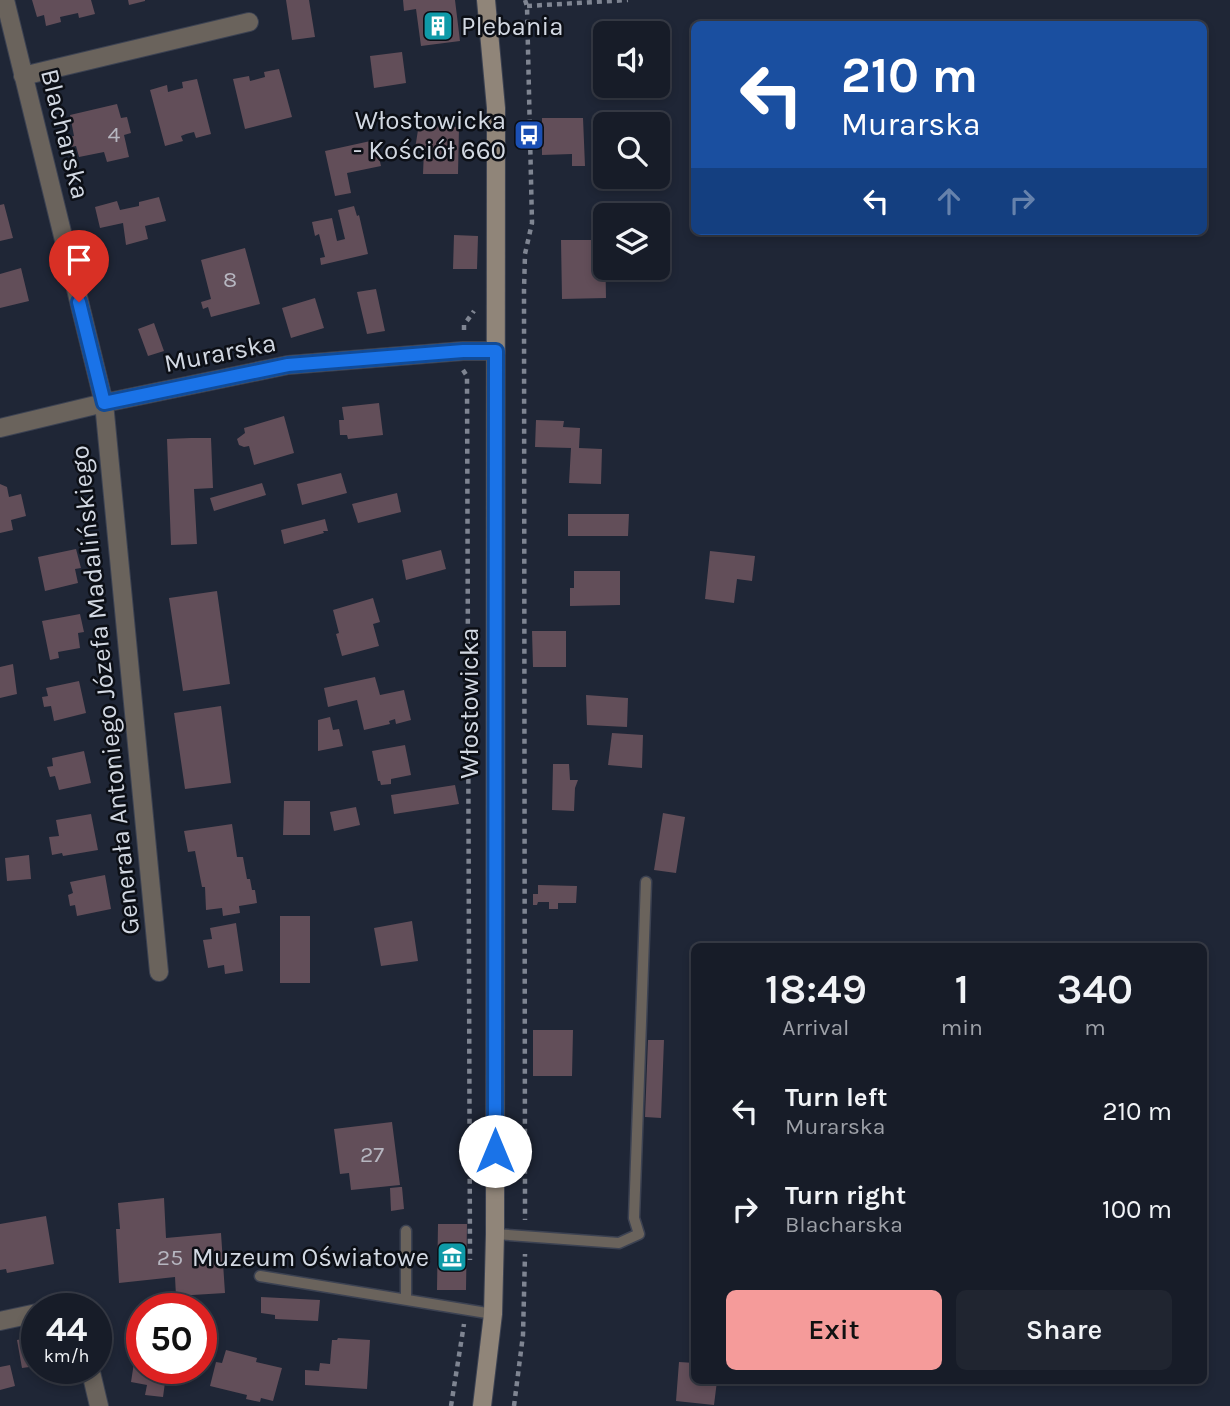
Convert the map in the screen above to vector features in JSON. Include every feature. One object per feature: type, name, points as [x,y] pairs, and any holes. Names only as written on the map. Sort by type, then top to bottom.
[{"type":"main road","name":"Włostowicka","points":[[482,1406],[493,1314],[495,1234],[496,108],[486,0]]},
{"type":"street","name":"Blacharska","points":[[5,0],[104,403]]},
{"type":"street","points":[[23,76],[249,22]]},
{"type":"street","name":"Murarska","points":[[0,428],[104,403],[288,365],[463,351],[496,351]]},
{"type":"street","name":"Generała Antoniego Józefa Madalińskiego","points":[[104,403],[159,972]]},
{"type":"street","points":[[0,1321],[21,1316]]},
{"type":"street","points":[[94,1384],[99,1406]]},
{"type":"lane","points":[[495,1234],[619,1242],[639,1234],[634,1217],[646,882]]},
{"type":"lane","points":[[405,1231],[406,1299]]},
{"type":"lane","points":[[260,1276],[493,1314]]},
{"type":"path","points":[[514,1406],[523,1335],[525,1237],[524,290],[525,254],[532,223],[526,3],[628,0]]},
{"type":"path","points":[[470,1270],[467,376],[463,370],[463,351],[464,325],[478,304]]},
{"type":"path","points":[[451,1406],[467,1310]]},
{"type":"building","points":[[32,0],[91,0],[95,14],[79,18],[78,13],[60,17],[61,22],[46,26],[44,15],[37,17]]},
{"type":"building","points":[[128,0],[145,0],[145,1],[129,5]]},
{"type":"building","points":[[286,0],[309,0],[315,37],[292,40]]},
{"type":"building","name":"Plebania","points":[[403,0],[455,0],[460,41],[421,46],[416,9],[404,11]]},
{"type":"building","points":[[402,52],[406,83],[374,88],[370,56]]},
{"type":"building","points":[[279,69],[292,117],[245,129],[233,79],[249,76],[250,81],[265,77],[264,72]]},
{"type":"building","points":[[197,79],[211,134],[196,138],[194,132],[186,134],[181,136],[183,141],[165,146],[150,90],[167,85],[168,92],[183,88],[182,82]]},
{"type":"building","points":[[117,104],[121,118],[127,117],[131,133],[124,135],[129,157],[107,162],[104,152],[79,157],[76,146],[71,147],[69,137],[74,136],[70,115]]},
{"type":"building","points":[[542,118],[583,118],[585,166],[572,166],[572,154],[542,155]]},
{"type":"building","points":[[424,126],[459,127],[458,174],[423,174],[424,150],[415,149],[418,130],[424,130]]},
{"type":"building","points":[[375,140],[381,166],[347,173],[351,193],[335,196],[325,151]]},
{"type":"building","points":[[159,197],[166,221],[145,226],[148,239],[126,245],[123,223],[100,228],[95,207],[117,201],[120,210],[139,206],[139,202]]},
{"type":"building","points":[[4,204],[13,238],[0,241],[0,205]]},
{"type":"building","points":[[354,206],[357,216],[359,215],[368,254],[321,265],[320,258],[325,257],[319,234],[315,236],[312,222],[332,218],[337,241],[345,239],[338,210]]},
{"type":"building","points":[[454,235],[478,236],[477,269],[453,269]]},
{"type":"building","points":[[561,240],[593,240],[593,280],[606,280],[606,298],[562,299]]},
{"type":"building","points":[[245,248],[260,304],[211,317],[208,307],[203,309],[201,302],[211,299],[201,260]]},
{"type":"building","points":[[21,268],[29,301],[0,308],[0,274]]},
{"type":"building","points":[[376,289],[385,331],[367,334],[357,292]]},
{"type":"building","points":[[315,298],[324,328],[291,338],[282,308]]},
{"type":"building","points":[[154,323],[164,351],[148,356],[138,329]]},
{"type":"building","points":[[379,403],[383,435],[348,439],[347,435],[340,435],[339,420],[344,420],[342,407]]},
{"type":"building","points":[[284,416],[294,453],[254,465],[249,446],[239,445],[237,439],[245,433],[244,428]]},
{"type":"building","points":[[536,420],[564,421],[563,427],[580,428],[579,448],[602,449],[601,484],[569,483],[571,448],[535,447]]},
{"type":"building","points":[[211,438],[213,488],[194,489],[197,544],[171,545],[167,439]]},
{"type":"building","points":[[341,473],[347,493],[302,505],[297,484]]},
{"type":"building","points":[[262,483],[266,495],[214,511],[210,498]]},
{"type":"building","points":[[0,484],[7,487],[9,497],[21,494],[26,516],[11,520],[13,530],[0,533]]},
{"type":"building","points":[[397,493],[401,512],[358,523],[352,504]]},
{"type":"building","points":[[568,514],[629,514],[628,536],[568,536]]},
{"type":"building","points":[[325,519],[328,531],[284,544],[281,530]]},
{"type":"building","points":[[76,549],[81,568],[75,569],[78,583],[45,591],[38,557]]},
{"type":"building","points":[[441,550],[446,569],[406,580],[402,560]]},
{"type":"building","points":[[710,551],[755,556],[752,581],[737,579],[734,603],[705,599]]},
{"type":"building","points":[[574,571],[620,571],[620,605],[570,606]]},
{"type":"building","points":[[217,591],[230,684],[183,691],[169,598]]},
{"type":"building","points":[[373,598],[380,622],[373,624],[379,646],[342,656],[333,610]]},
{"type":"building","points":[[80,614],[84,632],[78,633],[80,648],[58,652],[59,658],[50,660],[42,621]]},
{"type":"building","points":[[532,631],[566,631],[566,667],[533,667]]},
{"type":"building","points":[[13,664],[17,694],[0,698],[0,667]]},
{"type":"building","points":[[375,677],[380,695],[404,690],[411,720],[396,724],[395,719],[389,721],[390,724],[364,730],[357,700],[328,707],[324,688]]},
{"type":"building","points":[[79,681],[86,713],[54,721],[51,706],[44,707],[42,697],[48,696],[46,688]]},
{"type":"building","points":[[586,695],[628,698],[627,727],[587,725]]},
{"type":"building","points":[[221,706],[231,783],[185,789],[174,713]]},
{"type":"building","points":[[330,717],[333,730],[339,729],[343,746],[318,751],[318,720]]},
{"type":"building","points":[[612,733],[643,735],[642,768],[608,765]]},
{"type":"building","points":[[405,745],[411,775],[391,779],[391,784],[381,785],[372,751]]},
{"type":"building","points":[[84,751],[91,783],[59,790],[55,776],[50,777],[47,767],[53,766],[52,758]]},
{"type":"building","points":[[553,764],[569,764],[570,780],[578,780],[574,811],[552,810]]},
{"type":"building","points":[[455,785],[459,804],[394,814],[391,795]]},
{"type":"building","points":[[284,801],[310,801],[310,835],[283,835]]},
{"type":"building","points":[[356,807],[360,825],[334,831],[330,812]]},
{"type":"building","points":[[663,813],[685,817],[676,873],[654,870]]},
{"type":"building","points":[[91,814],[98,850],[63,856],[62,853],[52,855],[49,837],[59,836],[56,820]]},
{"type":"building","points":[[232,824],[237,857],[243,857],[247,879],[250,879],[252,890],[255,890],[257,903],[239,906],[240,913],[223,916],[222,908],[206,910],[205,887],[202,887],[195,851],[188,852],[184,831]]},
{"type":"building","points":[[29,855],[31,879],[7,881],[5,858]]},
{"type":"building","points":[[105,875],[111,909],[77,916],[75,905],[70,906],[68,895],[73,893],[70,882]]},
{"type":"building","points":[[538,885],[577,886],[576,903],[558,903],[558,909],[549,909],[549,902],[533,905],[533,894],[538,894]]},
{"type":"building","points":[[280,916],[310,916],[310,983],[280,983]]},
{"type":"building","points":[[412,921],[418,961],[381,966],[374,928]]},
{"type":"building","points":[[236,923],[243,971],[225,974],[224,965],[208,968],[203,940],[212,939],[210,928]]},
{"type":"building","points":[[533,1030],[573,1030],[572,1076],[533,1076]]},
{"type":"building","points":[[648,1040],[664,1040],[661,1118],[645,1117]]},
{"type":"building","points":[[392,1122],[400,1185],[351,1190],[349,1173],[340,1174],[334,1129]]},
{"type":"building","points":[[402,1187],[404,1209],[391,1211],[390,1188]]},
{"type":"building","points":[[164,1198],[166,1238],[221,1233],[225,1293],[176,1293],[175,1277],[119,1283],[116,1229],[120,1229],[118,1203]]},
{"type":"building","points":[[46,1216],[54,1264],[7,1273],[6,1269],[0,1270],[0,1224]]},
{"type":"building","name":"Muzeum Oświatowe","points":[[438,1224],[467,1224],[466,1290],[437,1290]]},
{"type":"building","points":[[261,1297],[320,1300],[318,1321],[275,1319],[275,1315],[261,1313]]},
{"type":"building","points":[[21,1339],[21,1362],[17,1340]]},
{"type":"building","points":[[332,1340],[370,1340],[367,1389],[305,1385],[305,1370],[319,1371],[320,1363],[330,1364]]},
{"type":"building","points":[[226,1350],[257,1358],[256,1362],[282,1368],[273,1401],[261,1398],[260,1402],[246,1399],[247,1395],[210,1386],[217,1384],[217,1362],[222,1363]]},
{"type":"building","points":[[679,1362],[691,1363],[691,1384],[717,1384],[714,1405],[676,1401]]},
{"type":"building","points":[[10,1365],[15,1386],[0,1390],[0,1367]]},
{"type":"building","points":[[142,1384],[165,1384],[163,1397],[145,1395],[147,1385]]},
{"type":"place","name":"Plebania","points":[[438,26]]},
{"type":"place","name":"Włostowicka - Kościół 660","points":[[529,135]]},
{"type":"place","name":"Muzeum Oświatowe","points":[[452,1257]]},
{"type":"route","points":[[79,302],[104,403],[288,365],[463,351],[496,351],[495,1151]]}]
